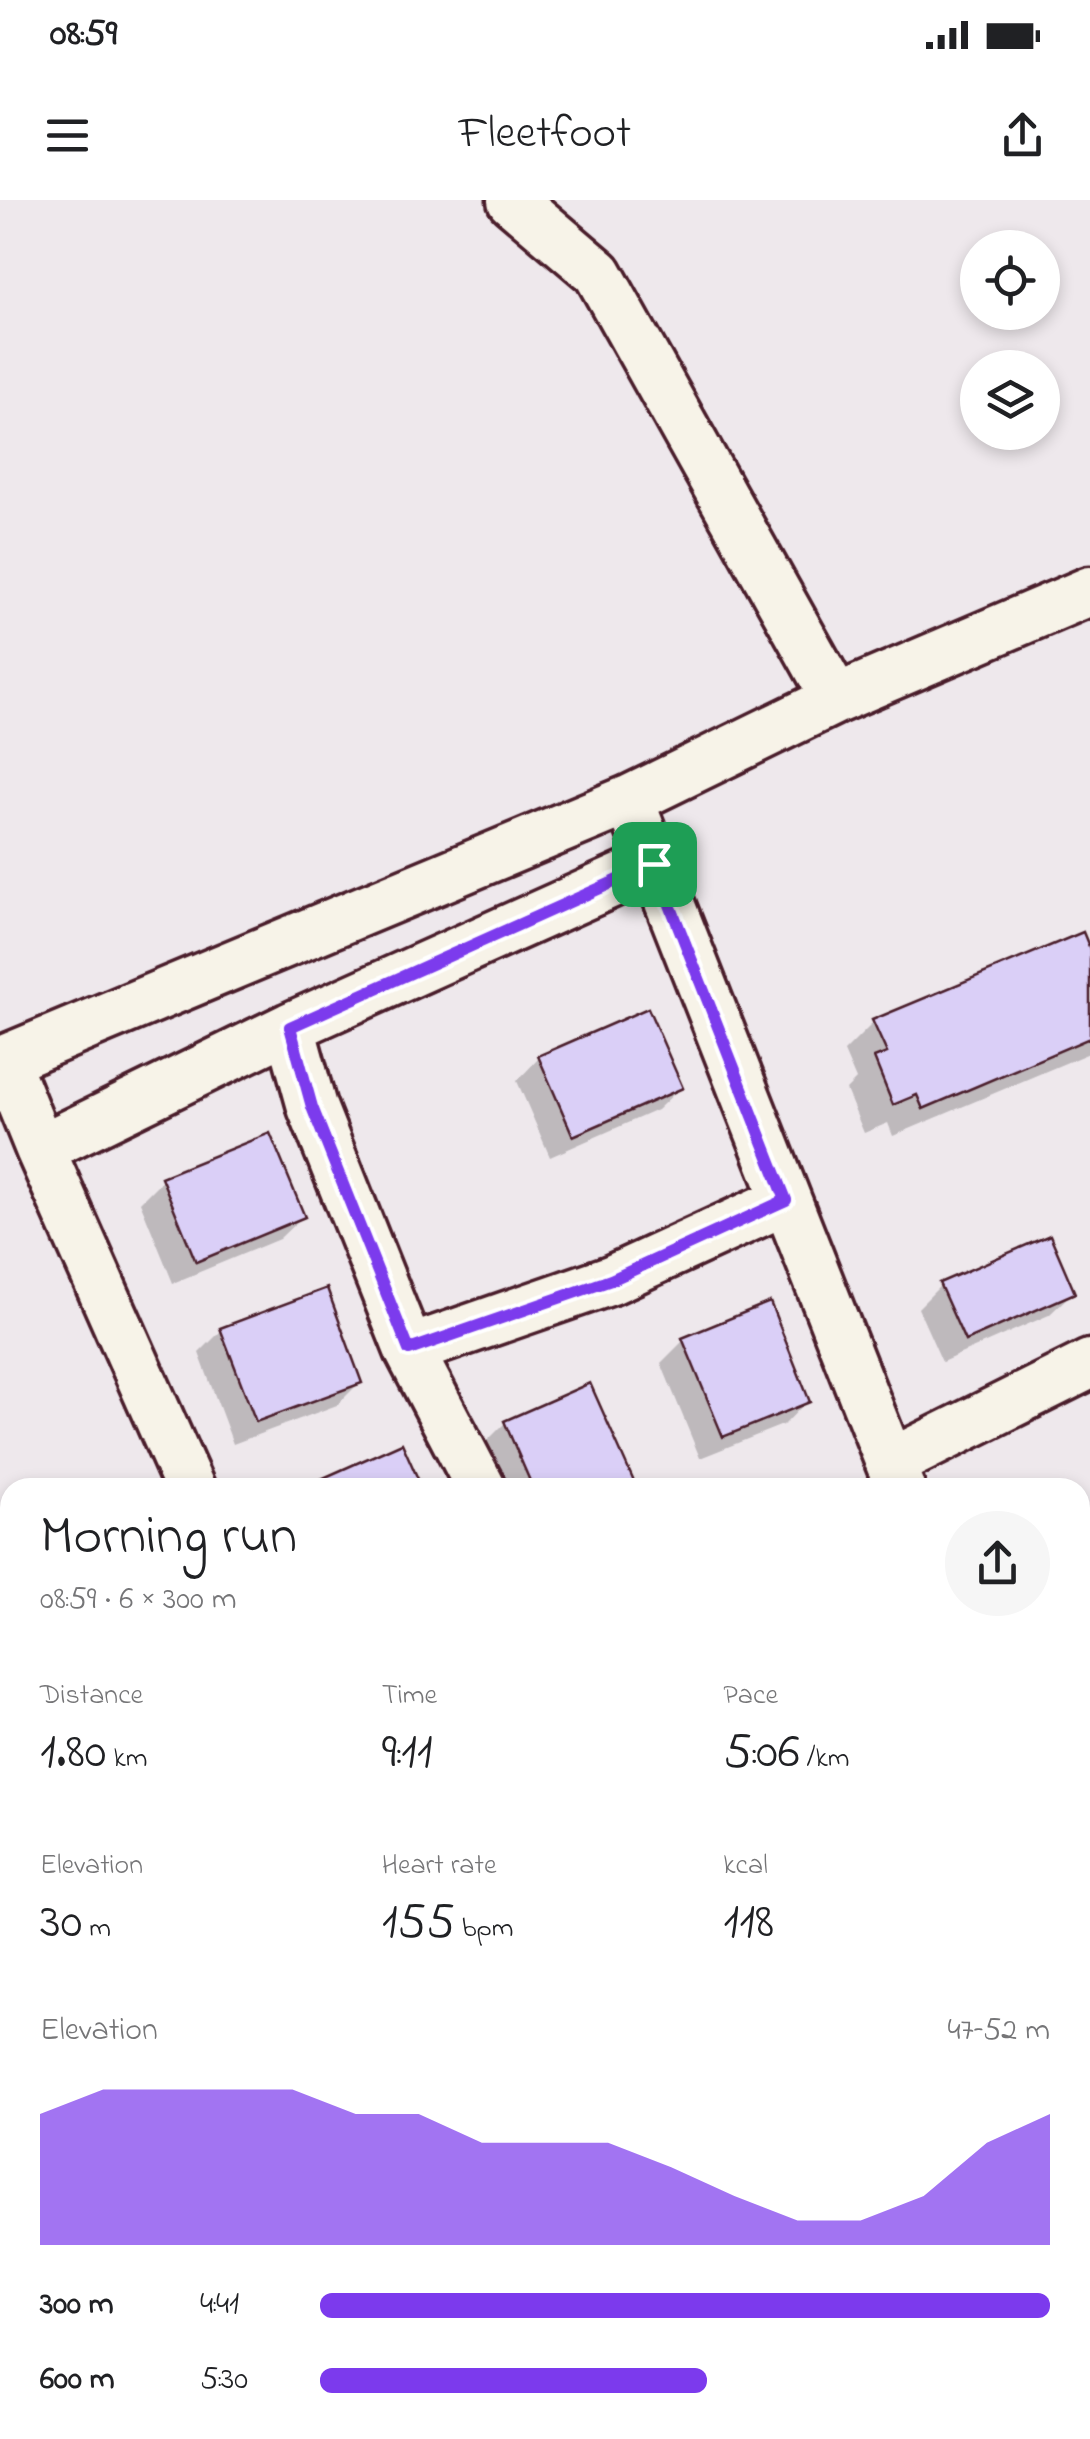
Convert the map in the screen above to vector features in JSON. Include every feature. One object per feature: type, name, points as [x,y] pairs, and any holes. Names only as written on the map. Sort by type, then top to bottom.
[{"type":"street","points":[[512,200],[598,273],[836,698]]},
{"type":"street","points":[[186,1478],[1,1058],[629,800],[836,698],[1090,591]]},
{"type":"street","points":[[629,800],[895,1475],[1090,1364]]},
{"type":"street","points":[[40,1148],[290,1027],[654,864]]},
{"type":"street","points":[[290,1027],[312,1107],[409,1350],[475,1478]]},
{"type":"street","points":[[409,1350],[611,1280],[786,1200]]},
{"type":"building","points":[[1083,932],[1090,949],[1090,1038],[923,1109],[917,1095],[893,1105],[874,1058],[887,1053],[872,1020]]},
{"type":"building","points":[[648,1008],[683,1088],[573,1136],[538,1056]]},
{"type":"building","points":[[270,1133],[305,1217],[196,1262],[161,1177]]},
{"type":"building","points":[[1050,1235],[1075,1293],[965,1341],[939,1283]]},
{"type":"building","points":[[327,1288],[362,1383],[256,1422],[220,1328]]},
{"type":"building","points":[[770,1302],[810,1402],[723,1437],[682,1338]]},
{"type":"building","points":[[590,1383],[632,1478],[529,1478],[504,1421]]},
{"type":"building","points":[[402,1443],[418,1478],[323,1478]]},
{"type":"route","points":[[654,864],[786,1200],[611,1280],[409,1350],[312,1107],[290,1027],[654,864]]}]
